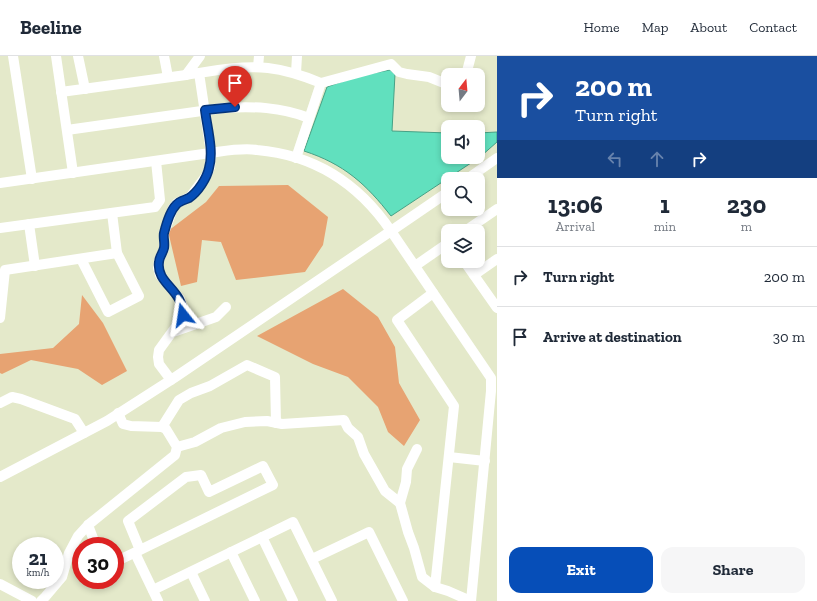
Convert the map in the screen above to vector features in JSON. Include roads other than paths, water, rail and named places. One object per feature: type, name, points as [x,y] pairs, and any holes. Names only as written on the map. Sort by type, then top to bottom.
[{"type":"street","points":[[13,56],[32,179]]},
{"type":"street","points":[[56,56],[73,173]]},
{"type":"street","points":[[78,56],[85,89]]},
{"type":"street","points":[[164,56],[168,77]]},
{"type":"street","points":[[186,75],[200,56]]},
{"type":"street","points":[[258,67],[259,56]]},
{"type":"street","points":[[296,73],[297,56]]},
{"type":"street","points":[[468,68],[471,56]]},
{"type":"street","points":[[61,92],[227,69],[258,67],[296,73],[321,83],[390,60],[399,72],[429,77],[441,82]]},
{"type":"street","points":[[171,380],[159,364],[159,350],[180,322],[183,315],[183,308],[180,299],[160,275],[158,268],[159,260],[164,249],[164,233],[173,208],[177,203],[190,197],[206,176],[210,167],[211,153],[199,73]]},
{"type":"street","points":[[296,158],[321,83]]},
{"type":"street","points":[[67,130],[205,110],[247,106],[265,107],[293,112],[309,118]]},
{"type":"street","points":[[0,183],[211,153],[256,149],[296,158],[326,170],[342,179],[381,217],[491,378],[494,391],[485,461],[471,601],[435,587],[422,577],[400,503],[406,482],[407,469],[417,448]]},
{"type":"street","points":[[477,172],[497,158]]},
{"type":"street","points":[[0,228],[155,207],[160,200],[156,161]]},
{"type":"street","points":[[0,477],[84,433],[171,380],[441,197]]},
{"type":"street","points":[[475,224],[497,209]]},
{"type":"street","points":[[80,259],[108,312],[139,296],[118,253],[112,212]]},
{"type":"street","points":[[29,224],[35,266]]},
{"type":"street","points":[[414,266],[441,248]]},
{"type":"street","points":[[0,318],[5,270],[118,253]]},
{"type":"street","points":[[474,275],[497,259]]},
{"type":"street","points":[[469,268],[497,308]]},
{"type":"street","points":[[433,293],[397,320],[454,406],[435,587]]},
{"type":"street","points":[[172,332],[216,317],[226,307]]},
{"type":"street","points":[[162,426],[179,400],[191,393],[210,386],[247,365],[275,377],[276,423]]},
{"type":"street","points":[[0,403],[12,398],[21,399],[75,419],[84,433]]},
{"type":"street","points":[[0,584],[35,601],[46,598],[62,577],[69,553],[78,536],[88,525],[176,455],[177,447],[166,429],[162,426],[124,424],[118,413]]},
{"type":"street","points":[[177,447],[195,442],[221,428],[245,422],[267,421],[282,424],[344,420],[348,428],[358,437],[364,454],[385,490],[400,503]]},
{"type":"street","points":[[449,457],[485,461]]},
{"type":"street","points":[[124,558],[138,551],[273,485],[263,466],[209,492],[201,475],[186,477],[128,521],[138,551],[158,601]]},
{"type":"street","points":[[153,590],[293,522],[332,601]]},
{"type":"street","points":[[88,525],[93,537]]},
{"type":"street","points":[[312,560],[369,532],[403,601]]},
{"type":"street","points":[[262,537],[293,601]]},
{"type":"street","points":[[231,552],[255,601]]},
{"type":"street","points":[[191,572],[206,601]]},
{"type":"water","points":[[390,70],[395,74],[392,131],[441,133],[441,164],[469,164],[457,172],[441,172],[441,183],[391,216],[372,194],[353,176],[331,162],[304,151],[327,87],[357,76]]},
{"type":"water","points":[[497,132],[497,142],[485,153],[485,133]]}]
